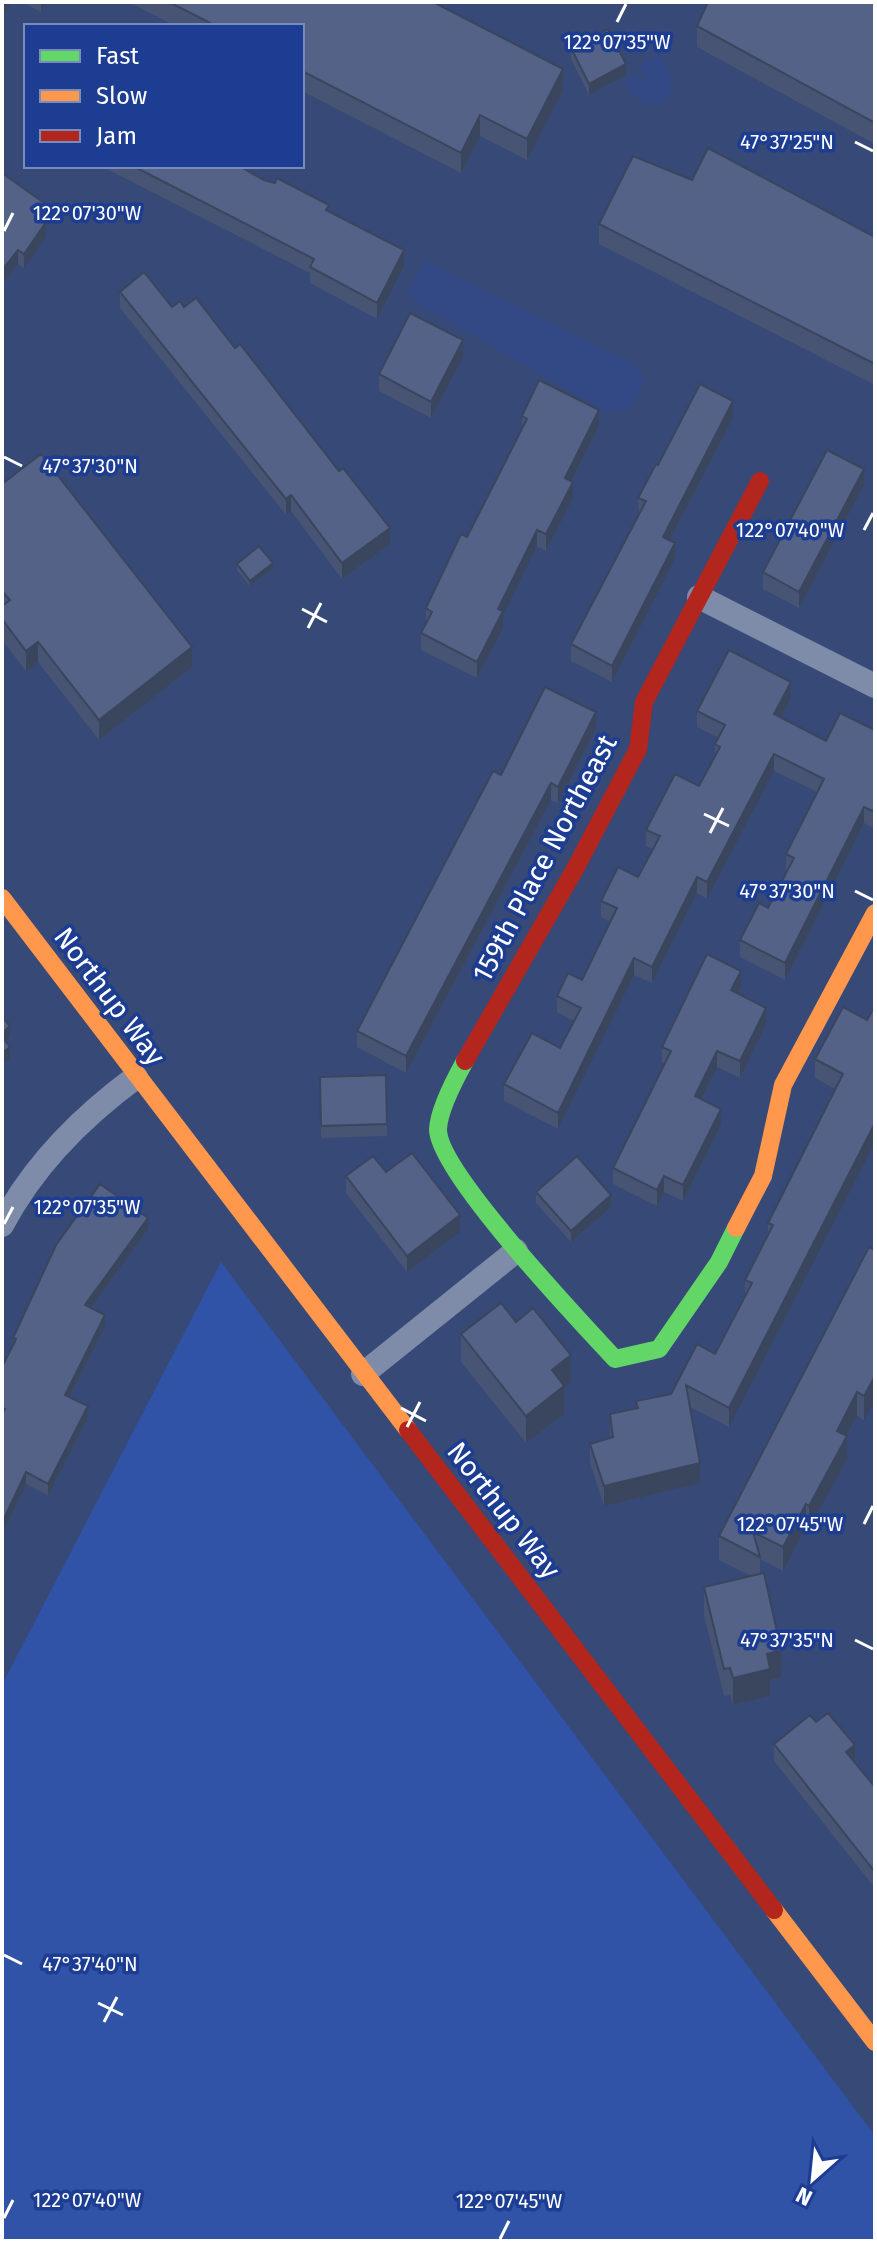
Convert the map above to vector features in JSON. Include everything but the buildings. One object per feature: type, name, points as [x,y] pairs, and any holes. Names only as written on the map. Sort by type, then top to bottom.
[{"type":"street","name":"159th Place Northeast","points":[[760,481],[644,702],[638,749],[575,869],[457,1075],[438,1128],[442,1150],[516,1251],[615,1359],[659,1349],[719,1262],[763,1176],[783,1085],[875,913]]},
{"type":"street","points":[[699,597],[875,686]]},
{"type":"street","name":"Northup Way","points":[[2,898],[875,2042]]},
{"type":"street","points":[[2,1225],[29,1180],[56,1149],[111,1095],[136,1077]]},
{"type":"street","points":[[363,1374],[516,1251]]},
{"type":"shaded area","points":[[660,54],[670,74],[671,92],[659,103],[646,103],[634,95],[625,82],[637,75],[647,84],[640,64]]},
{"type":"shaded area","points":[[425,261],[634,364],[645,381],[629,409],[606,412],[416,302],[407,291]]},
{"type":"shaded area","points":[[221,1262],[875,2136],[875,2241],[2,2241],[2,1685]]},
{"type":"traffic: fast","points":[[465,1061],[441,1112],[438,1129],[444,1149],[460,1177],[513,1246],[615,1359],[659,1349],[719,1262],[736,1228]]},
{"type":"traffic: slow","points":[[2,898],[408,1430]]},
{"type":"traffic: slow","points":[[736,1228],[763,1176],[783,1085],[875,913]]},
{"type":"traffic: slow","points":[[774,1910],[875,2042]]},
{"type":"traffic: jam","points":[[465,1061],[575,869],[638,749],[644,702],[760,481]]},
{"type":"traffic: jam","points":[[408,1430],[774,1910]]}]
